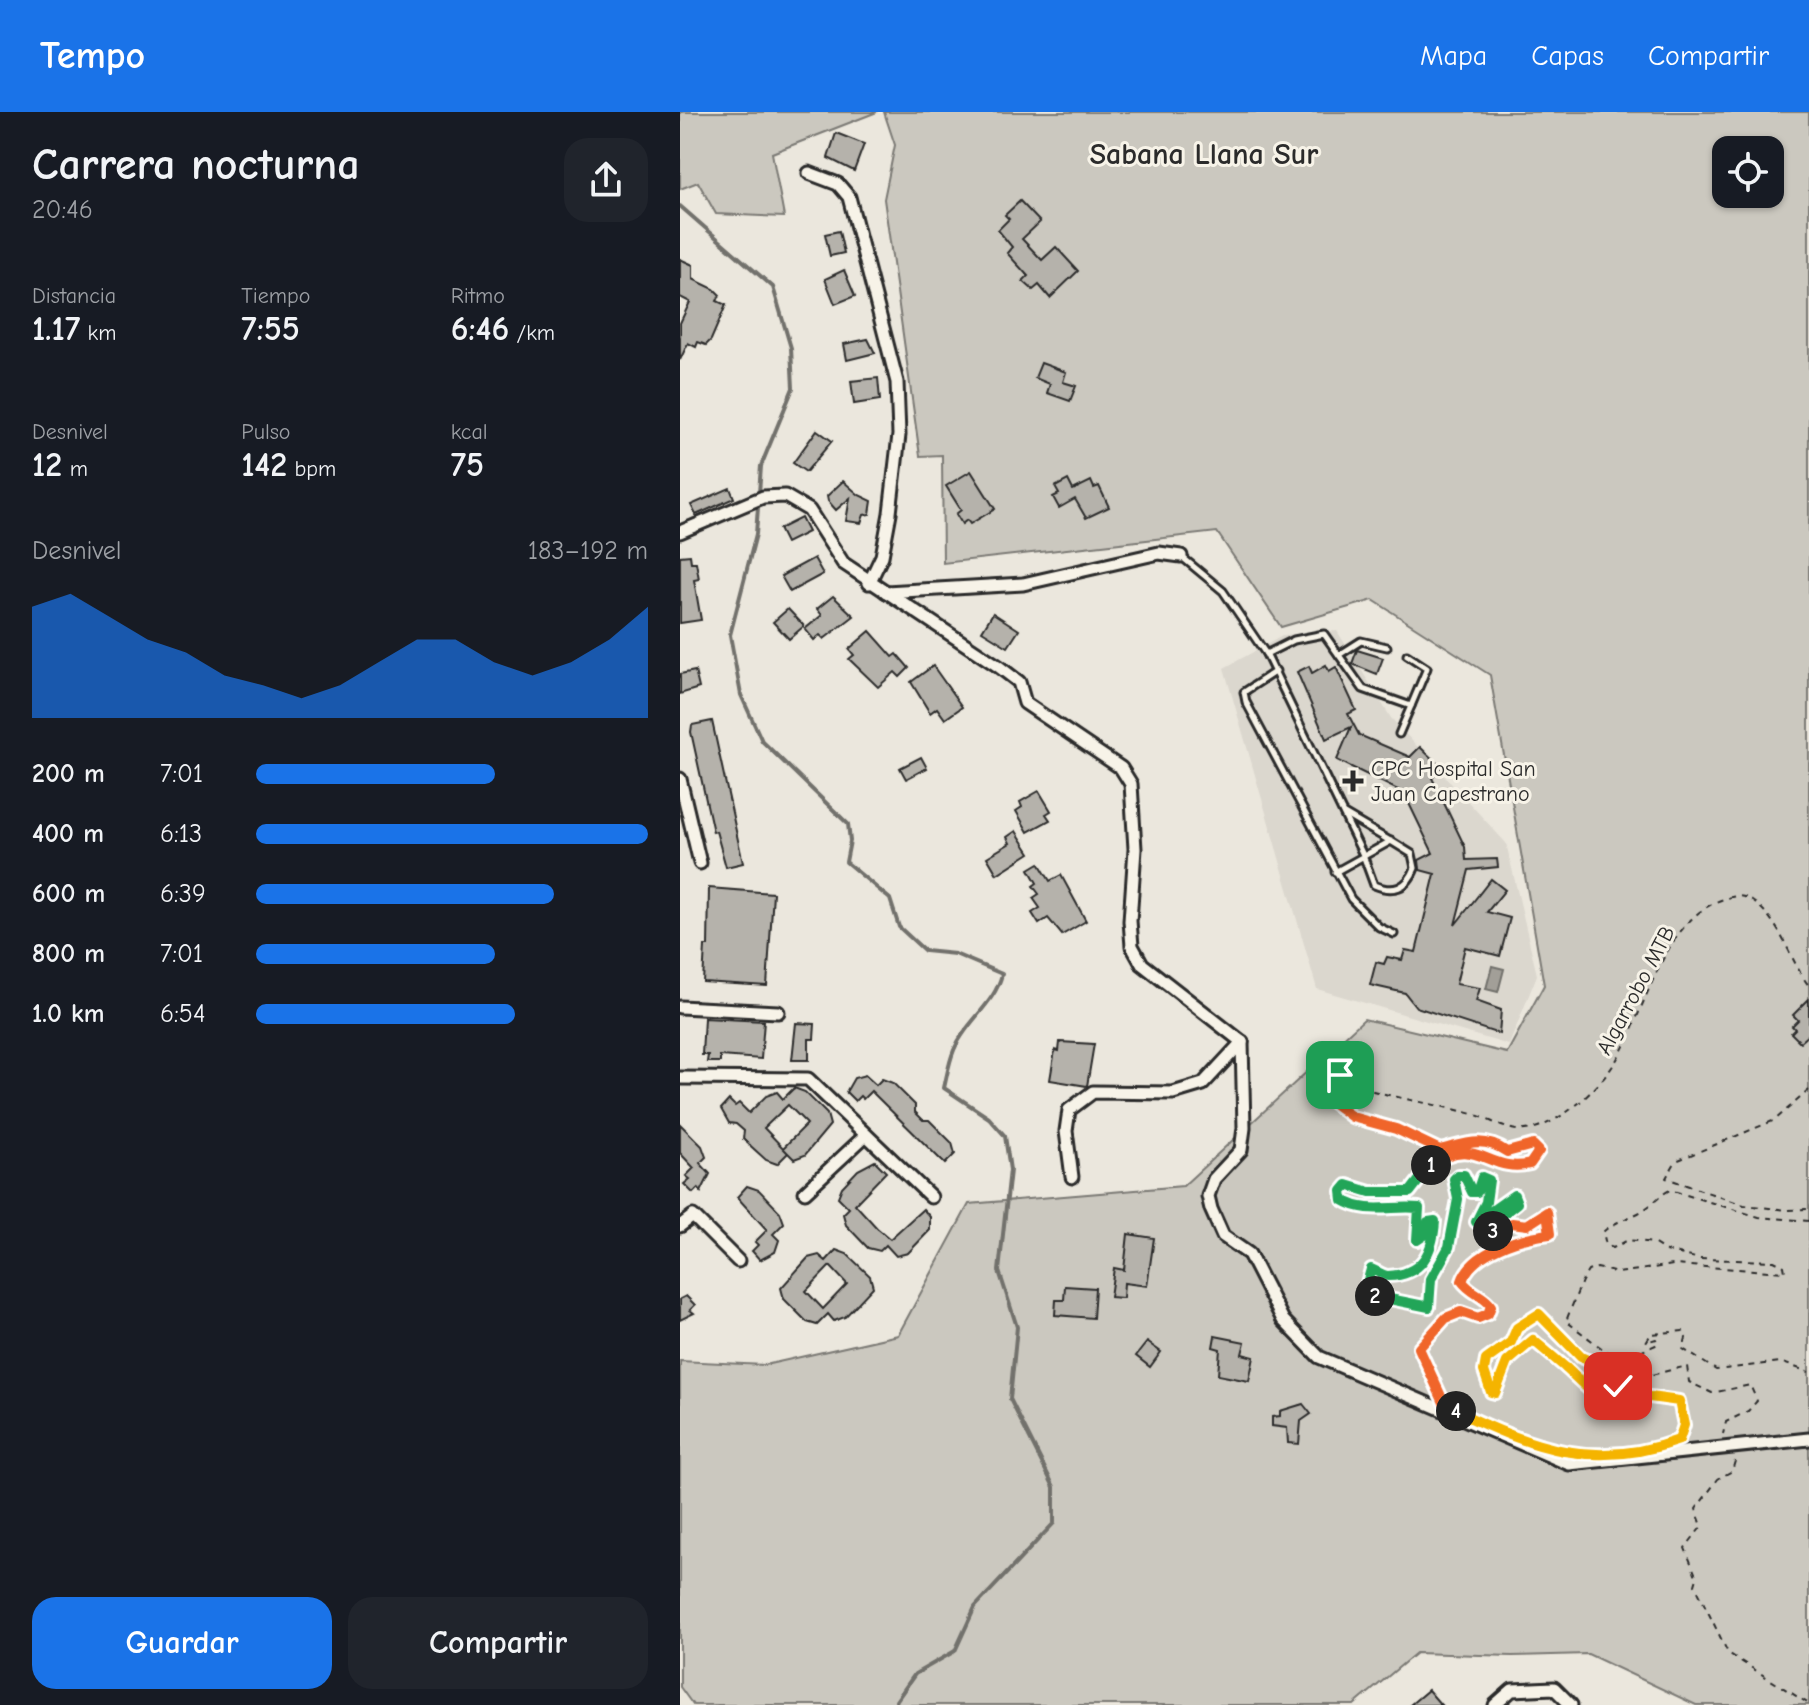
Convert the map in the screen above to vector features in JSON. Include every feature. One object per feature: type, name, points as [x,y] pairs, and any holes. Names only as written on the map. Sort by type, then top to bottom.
[{"type":"street","points":[[809,173],[838,184],[849,197],[897,382],[899,435],[890,513],[882,556],[869,583]]},
{"type":"street","points":[[680,532],[763,497],[785,496],[809,510],[843,563],[998,666],[1019,682],[1025,703],[1121,768],[1134,798],[1132,946],[1142,964],[1242,1042]]},
{"type":"street","points":[[884,592],[1023,584],[1159,553],[1181,556]]},
{"type":"street","points":[[680,779],[700,863]]},
{"type":"street","points":[[680,1007],[778,1012]]},
{"type":"street","points":[[1072,1177],[1066,1131],[1069,1110],[1093,1092],[1173,1093],[1203,1084],[1242,1042]]},
{"type":"street","points":[[1242,1042],[1244,1128],[1241,1150],[1214,1179],[1208,1196],[1211,1209],[1223,1236],[1249,1254],[1283,1320],[1319,1357],[1569,1464],[1809,1439]]},
{"type":"street","points":[[680,1078],[808,1079],[931,1197]]},
{"type":"street","points":[[805,1192],[866,1135]]},
{"type":"street","points":[[680,1226],[693,1216],[738,1261]]},
{"type":"street","points":[[1495,1705],[1512,1690],[1554,1688],[1571,1705]]},
{"type":"lane","points":[[1181,556],[1223,591],[1276,671],[1343,814],[1363,855],[1374,885],[1388,891],[1402,887],[1415,868],[1412,854],[1343,814]]},
{"type":"lane","points":[[1266,654],[1294,640],[1324,634],[1363,689],[1411,706]]},
{"type":"lane","points":[[1339,655],[1350,645],[1361,641],[1387,647]]},
{"type":"lane","points":[[1399,734],[1427,668],[1407,655]]},
{"type":"lane","points":[[1276,671],[1248,686],[1244,692],[1246,702],[1335,872],[1365,914],[1394,934]]},
{"type":"lane","points":[[1335,872],[1391,841]]},
{"type":"path","name":"Algarrobo MTB","points":[[1445,1405],[1419,1348],[1446,1318],[1461,1312],[1478,1318],[1488,1314],[1491,1306],[1487,1300],[1474,1295],[1462,1281],[1465,1271],[1498,1248],[1530,1236],[1550,1234],[1551,1217],[1547,1212],[1527,1225],[1512,1223],[1493,1232],[1488,1226],[1517,1203],[1514,1195],[1476,1222],[1486,1202],[1489,1180],[1482,1177],[1477,1192],[1472,1192],[1464,1175],[1458,1175],[1454,1179],[1458,1199],[1449,1247],[1431,1279],[1429,1307],[1375,1296],[1365,1290],[1365,1282],[1371,1269],[1386,1277],[1416,1270],[1426,1261],[1434,1240],[1434,1219],[1428,1222],[1426,1234],[1417,1240],[1419,1208],[1379,1209],[1351,1205],[1343,1200],[1342,1191],[1347,1185],[1370,1192],[1410,1192],[1428,1168],[1457,1153],[1474,1151],[1518,1167],[1530,1164],[1539,1151],[1533,1145],[1507,1152],[1495,1144],[1480,1141],[1464,1141],[1440,1150],[1396,1129],[1367,1124],[1320,1093],[1320,1086],[1329,1073],[1373,1091],[1474,1114],[1509,1128],[1524,1130],[1539,1126],[1592,1092],[1613,1065],[1651,983],[1693,918],[1718,901],[1738,895],[1753,901],[1769,918],[1809,986]]},
{"type":"path","points":[[1809,1090],[1775,1120],[1676,1161],[1666,1178],[1744,1205],[1809,1209]]},
{"type":"path","points":[[1809,1221],[1759,1217],[1670,1190],[1659,1195],[1649,1207],[1615,1221],[1603,1232],[1606,1245],[1613,1248],[1628,1240],[1653,1243],[1666,1251],[1700,1259],[1774,1261],[1784,1266],[1785,1272],[1673,1265],[1618,1273],[1597,1268],[1588,1271],[1582,1281],[1566,1321],[1604,1350],[1624,1359],[1658,1344],[1656,1339],[1646,1342],[1651,1334],[1683,1331],[1686,1338],[1683,1349],[1716,1370],[1780,1362],[1809,1372]]},
{"type":"path","points":[[1679,1440],[1684,1425],[1679,1401],[1650,1397],[1598,1398],[1537,1342],[1523,1346],[1507,1362],[1495,1393],[1491,1392],[1484,1371],[1486,1360],[1511,1342],[1517,1328],[1539,1314],[1571,1348],[1599,1365],[1611,1385],[1687,1366],[1689,1382],[1712,1393],[1750,1385],[1757,1401],[1748,1411],[1726,1422],[1723,1434],[1736,1466],[1698,1502],[1696,1509],[1702,1526],[1685,1548],[1697,1578],[1695,1585],[1728,1653],[1809,1704]]},
{"type":"shaded area","points":[[680,112],[877,112],[772,153],[784,217],[716,214],[698,182],[680,189]]},
{"type":"shaded area","points":[[884,112],[1809,112],[1809,1705],[1696,1705],[1588,1654],[1512,1656],[1416,1653],[1354,1705],[693,1705],[680,1687],[680,1361],[765,1365],[898,1335],[969,1204],[1183,1186],[1364,1019],[1507,1053],[1544,985],[1490,675],[1373,600],[1281,627],[1217,532],[943,563],[942,455],[920,456],[884,199],[895,145]]},
{"type":"shaded area","name":"CPC Hospital San Juan Capestrano","points":[[1337,631],[1391,718],[1506,843],[1537,975],[1509,1045],[1317,989],[1224,668],[1284,635]]},
{"type":"shaded area","points":[[1492,966],[1504,969],[1498,992],[1486,989]]},
{"type":"building","points":[[836,133],[864,144],[854,171],[828,158]]},
{"type":"building","points":[[1020,201],[1040,222],[1022,239],[1042,260],[1056,247],[1078,271],[1050,298],[1039,285],[1033,290],[1023,281],[1028,276],[1007,253],[1012,247],[998,230],[1009,219],[1005,215]]},
{"type":"building","points":[[839,231],[844,253],[830,256],[825,234]]},
{"type":"building","points":[[680,259],[693,265],[693,279],[714,289],[720,295],[717,301],[726,305],[711,340],[706,345],[698,342],[696,347],[688,343],[680,360],[680,323],[690,302],[680,297]]},
{"type":"building","points":[[844,270],[855,296],[835,304],[825,279]]},
{"type":"building","points":[[868,339],[875,353],[847,360],[844,344]]},
{"type":"building","points":[[1041,363],[1066,372],[1063,382],[1076,386],[1070,401],[1047,393],[1050,384],[1035,378]]},
{"type":"building","points":[[878,378],[880,400],[854,404],[851,381]]},
{"type":"building","points":[[817,430],[832,441],[806,472],[793,463]]},
{"type":"building","points":[[971,471],[995,509],[970,524],[967,520],[962,524],[956,514],[961,510],[946,486]]},
{"type":"building","points":[[1068,480],[1073,490],[1091,481],[1094,488],[1099,486],[1109,507],[1086,518],[1075,499],[1059,508],[1053,497],[1059,494],[1055,487]]},
{"type":"building","points":[[843,481],[859,495],[872,501],[870,514],[864,515],[861,523],[846,521],[850,498],[836,510],[828,501],[827,496]]},
{"type":"building","points":[[730,488],[734,498],[696,515],[691,505]]},
{"type":"building","points":[[801,518],[808,532],[786,543],[779,529]]},
{"type":"building","points":[[690,555],[691,562],[696,562],[699,579],[694,580],[701,620],[680,623],[680,556]]},
{"type":"building","points":[[814,558],[823,574],[790,592],[781,576]]},
{"type":"building","points":[[833,596],[854,616],[824,639],[820,635],[814,640],[805,629],[822,615],[817,609]]},
{"type":"building","points":[[788,609],[804,626],[789,639],[773,622]]},
{"type":"building","points":[[993,613],[1019,630],[1008,647],[982,631]]},
{"type":"building","points":[[870,631],[893,657],[897,654],[909,668],[900,677],[895,672],[878,687],[849,659],[854,655],[849,649]]},
{"type":"building","points":[[1357,650],[1383,658],[1377,674],[1352,664]]},
{"type":"building","name":"CPC Hospital San Juan Capestrano","points":[[1326,665],[1329,671],[1336,667],[1356,710],[1348,714],[1359,735],[1410,757],[1420,747],[1442,768],[1432,778],[1465,847],[1466,860],[1497,859],[1498,867],[1469,870],[1455,925],[1491,879],[1505,890],[1487,912],[1510,918],[1500,956],[1465,947],[1456,984],[1480,988],[1476,1001],[1501,1010],[1499,1034],[1416,1007],[1405,993],[1370,985],[1376,962],[1384,964],[1387,957],[1402,960],[1405,950],[1416,952],[1435,874],[1420,870],[1419,860],[1433,853],[1404,793],[1337,760],[1351,727],[1326,739],[1297,672],[1309,666],[1312,673]]},
{"type":"building","points":[[933,666],[962,707],[945,719],[937,708],[930,713],[911,682]]},
{"type":"building","points":[[695,671],[699,688],[680,694],[680,674]]},
{"type":"building","points":[[712,721],[743,863],[726,867],[716,831],[713,832],[691,732],[692,725]]},
{"type":"building","points":[[921,757],[927,768],[906,779],[900,768]]},
{"type":"building","points":[[1039,791],[1051,811],[1046,814],[1050,820],[1028,832],[1016,811],[1022,807],[1020,802]]},
{"type":"building","points":[[1016,831],[1030,853],[997,874],[987,857],[1010,843],[1007,837]]},
{"type":"building","points":[[1039,863],[1050,881],[1061,875],[1086,921],[1062,935],[1048,918],[1039,924],[1032,913],[1040,908],[1033,898],[1039,894],[1033,886],[1037,883],[1029,869]]},
{"type":"building","points":[[709,888],[773,893],[767,986],[703,982],[705,946],[708,946]]},
{"type":"building","points":[[1809,999],[1809,1034],[1800,1042],[1791,1033],[1795,1029],[1792,1026],[1798,1020],[1793,1015]]},
{"type":"building","points":[[704,1018],[764,1021],[761,1059],[720,1056],[720,1062],[707,1062],[708,1055],[702,1055]]},
{"type":"building","points":[[796,1023],[815,1024],[814,1039],[809,1039],[809,1060],[792,1060]]},
{"type":"building","points":[[1060,1042],[1094,1044],[1087,1086],[1050,1080],[1055,1050],[1059,1051]]},
{"type":"building","points":[[865,1075],[876,1085],[882,1079],[893,1083],[915,1105],[915,1112],[923,1120],[929,1120],[952,1143],[955,1154],[945,1164],[871,1091],[863,1099],[860,1096],[855,1101],[846,1092],[854,1078]]},
{"type":"building","points":[[794,1088],[805,1092],[827,1114],[830,1125],[805,1155],[794,1159],[788,1153],[777,1164],[766,1160],[743,1139],[744,1131],[736,1124],[729,1123],[721,1109],[729,1100],[735,1106],[739,1103],[749,1113],[766,1096],[777,1092],[783,1099]],"holes":[[[788,1105],[807,1124],[783,1148],[764,1128]]]},
{"type":"building","points":[[680,1124],[702,1146],[706,1157],[700,1163],[710,1174],[701,1192],[698,1188],[693,1193],[684,1184],[690,1179],[686,1176],[694,1168],[680,1153]]},
{"type":"building","points":[[875,1161],[886,1172],[855,1204],[890,1239],[923,1209],[930,1217],[930,1230],[908,1253],[896,1256],[886,1245],[880,1251],[868,1248],[846,1225],[843,1214],[849,1208],[838,1197],[842,1187],[858,1170]]},
{"type":"building","points":[[747,1186],[759,1190],[780,1212],[784,1223],[773,1234],[779,1240],[775,1252],[760,1260],[752,1251],[758,1245],[755,1242],[767,1230],[737,1197]]},
{"type":"building","points":[[1128,1234],[1154,1238],[1147,1286],[1124,1283],[1123,1298],[1110,1297],[1114,1268],[1124,1270]]},
{"type":"building","points":[[836,1250],[847,1254],[870,1276],[873,1287],[845,1317],[834,1321],[828,1314],[817,1325],[807,1322],[784,1299],[781,1288],[808,1258],[819,1255],[826,1261]],"holes":[[[830,1266],[847,1284],[823,1309],[806,1291]]]},
{"type":"building","points":[[1065,1286],[1095,1288],[1093,1318],[1055,1315],[1056,1300],[1064,1300]]},
{"type":"building","points":[[686,1296],[695,1305],[690,1310],[694,1313],[680,1320],[680,1299]]},
{"type":"building","points":[[1215,1336],[1245,1342],[1242,1354],[1254,1357],[1249,1381],[1218,1375],[1220,1349],[1213,1347]]},
{"type":"building","points":[[1147,1342],[1161,1352],[1150,1367],[1136,1356]]},
{"type":"building","points":[[1303,1404],[1311,1414],[1301,1421],[1299,1444],[1288,1443],[1287,1428],[1272,1426],[1272,1417],[1280,1416],[1280,1411]]},
{"type":"building","points":[[1428,1690],[1441,1705],[1410,1705]]},
{"type":"waterway","points":[[680,206],[773,287],[791,348],[793,388],[761,466],[756,534],[730,635],[741,695],[762,741],[848,824],[850,841],[846,862],[890,899],[899,927],[925,951],[955,954],[1002,974],[993,994],[959,1040],[944,1088],[989,1118],[1005,1136],[1010,1170],[999,1271],[1017,1327],[1010,1399],[1054,1487],[1054,1523],[975,1607],[955,1651],[915,1674],[896,1701],[897,1705]]},
{"type":"place","name":"CPC Hospital San Juan Capestrano","points":[[1353,781]]},
{"type":"district","name":"Sabana Llana Sur","points":[[1204,154]]},
{"type":"route","points":[[1340,1075],[1329,1073],[1320,1086],[1320,1093],[1352,1117],[1367,1124],[1396,1129],[1407,1137],[1440,1150],[1464,1141],[1480,1141],[1495,1144],[1507,1152],[1533,1145],[1539,1151],[1530,1164],[1518,1167],[1503,1165],[1474,1151],[1457,1153],[1439,1159],[1428,1168],[1417,1187],[1410,1192],[1370,1192],[1347,1185],[1342,1191],[1343,1200],[1351,1205],[1379,1209],[1419,1208],[1415,1230],[1417,1240],[1426,1234],[1428,1222],[1434,1219],[1434,1240],[1426,1261],[1407,1274],[1386,1277],[1371,1269],[1365,1282],[1365,1290],[1375,1296],[1429,1307],[1432,1303],[1431,1279],[1449,1247],[1458,1199],[1453,1184],[1458,1175],[1464,1175],[1472,1192],[1477,1192],[1482,1177],[1487,1176],[1489,1180],[1486,1202],[1476,1222],[1514,1195],[1517,1203],[1488,1226],[1493,1232],[1512,1223],[1527,1225],[1541,1213],[1547,1212],[1551,1217],[1550,1234],[1530,1236],[1498,1248],[1465,1271],[1462,1281],[1474,1295],[1487,1300],[1491,1306],[1488,1314],[1478,1318],[1461,1312],[1446,1318],[1429,1333],[1419,1348],[1445,1405],[1510,1437],[1578,1455],[1633,1453],[1679,1440],[1684,1425],[1679,1401],[1670,1397],[1598,1398],[1577,1376],[1555,1362],[1544,1346],[1533,1340],[1507,1362],[1495,1393],[1491,1392],[1484,1371],[1486,1360],[1511,1342],[1517,1328],[1539,1314],[1547,1319],[1560,1339],[1581,1357],[1599,1365],[1611,1385],[1618,1386]]}]
